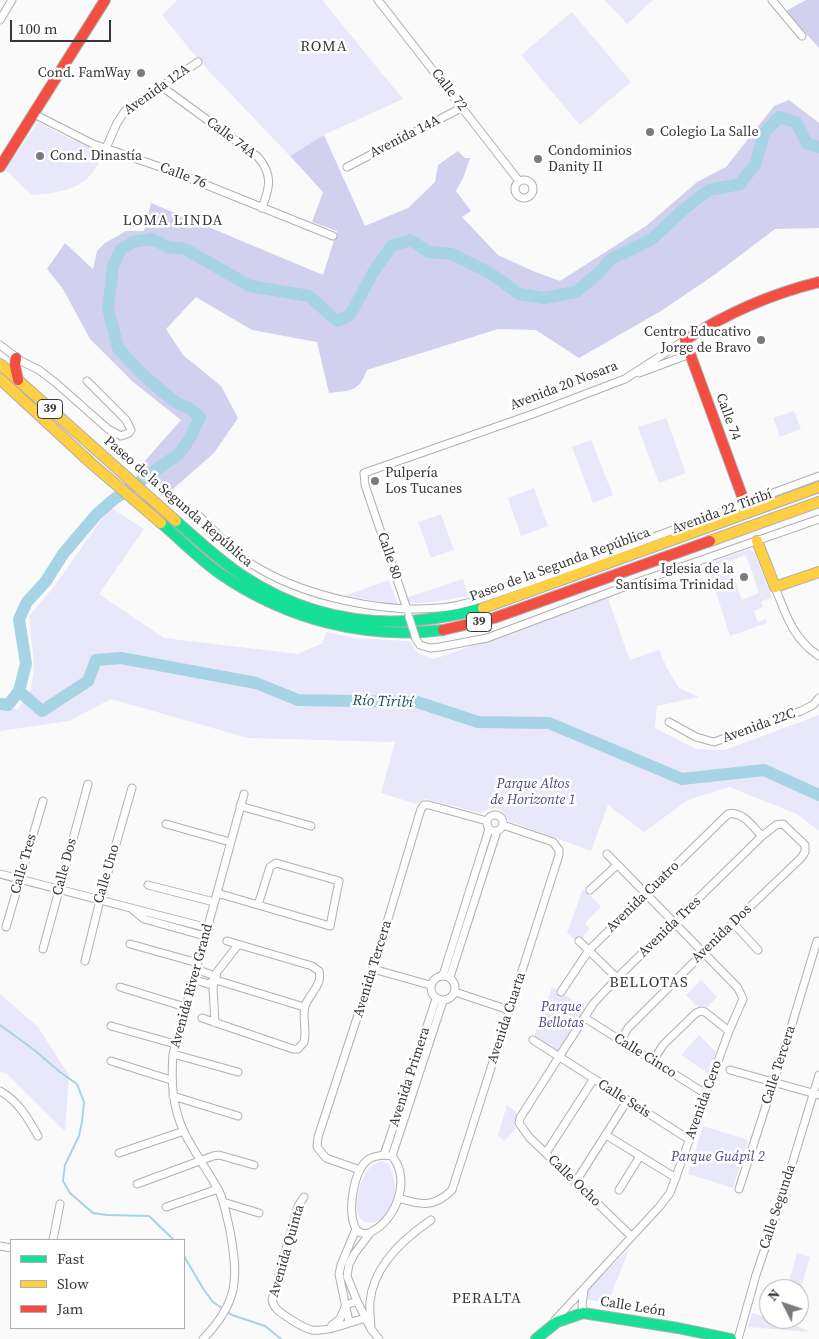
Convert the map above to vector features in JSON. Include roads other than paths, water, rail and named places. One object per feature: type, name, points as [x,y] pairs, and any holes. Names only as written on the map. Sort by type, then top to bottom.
[{"type":"main road","points":[[2,161],[34,114],[105,0]]},
{"type":"main road","name":"Avenida 20 Nosara","points":[[685,340],[715,320],[750,303],[795,287],[819,282]]},
{"type":"main road","name":"Calle 74","points":[[685,340],[745,504]]},
{"type":"main road","points":[[16,358],[15,366],[18,380]]},
{"type":"main road","name":"Paseo de la Segunda República","points":[[0,364],[226,564],[265,590],[323,612],[344,617],[397,622],[441,618],[494,605],[819,487]]},
{"type":"main road","name":"Paseo de la Segunda República","points":[[0,379],[92,464],[220,574],[276,606],[338,627],[378,632],[418,633],[452,629],[490,619],[819,502]]},
{"type":"main road","points":[[0,391],[38,415]]},
{"type":"main road","points":[[745,504],[748,508],[757,508]]},
{"type":"main road","points":[[757,541],[775,587],[819,572]]},
{"type":"main road","name":"Calle León","points":[[536,1339],[550,1325],[583,1313],[678,1328],[731,1339]]},
{"type":"street","points":[[0,20],[12,0]]},
{"type":"street","name":"Calle 72","points":[[378,0],[520,181]]},
{"type":"street","points":[[772,0],[802,36]]},
{"type":"street","name":"Avenida 12A","points":[[106,148],[120,117],[125,111],[198,62]]},
{"type":"street","name":"Calle 74A","points":[[161,86],[258,157],[267,172],[269,184],[262,208]]},
{"type":"street","name":"Avenida 14A","points":[[347,167],[463,108]]},
{"type":"street","name":"Calle 76","points":[[34,114],[93,144],[169,170],[333,236]]},
{"type":"street","name":"Avenida 20 Nosara","points":[[364,473],[533,414],[625,379],[685,340]]},
{"type":"street","points":[[0,344],[16,358],[39,370],[56,382],[108,429],[115,434],[126,435],[131,430],[126,420],[87,381]]},
{"type":"street","points":[[625,379],[690,354]]},
{"type":"street","name":"Calle 80","points":[[364,473],[365,485],[416,639],[420,645],[430,648],[440,648],[487,638],[624,587],[757,541]]},
{"type":"street","name":"Avenida 22 Tiribí","points":[[197,514],[240,555],[259,569],[304,589],[336,598],[384,607],[439,608],[471,602],[533,581],[819,476]]},
{"type":"street","points":[[757,541],[819,519]]},
{"type":"street","points":[[775,587],[794,632],[810,650],[819,656]]},
{"type":"street","name":"Avenida 22C","points":[[669,722],[696,737],[714,742],[801,711],[813,705],[819,698]]},
{"type":"street","name":"Calle Dos","points":[[43,949],[88,784]]},
{"type":"street","name":"Calle Uno","points":[[85,961],[100,900],[132,788]]},
{"type":"street","name":"Avenida River Grand","points":[[203,1339],[230,1304],[235,1283],[232,1241],[218,1189],[184,1131],[173,1096],[171,1080],[174,1044],[244,794]]},
{"type":"street","name":"Calle Tres","points":[[6,927],[43,801]]},
{"type":"street","name":"Avenida Tercera","points":[[360,1170],[326,1158],[317,1146],[318,1137],[373,969],[421,809],[424,805],[429,804],[494,827]]},
{"type":"street","points":[[240,806],[311,826]]},
{"type":"street","name":"Avenida Cuatro","points":[[561,992],[589,950],[728,814],[734,813],[743,816],[762,836]]},
{"type":"street","points":[[166,824],[230,842]]},
{"type":"street","name":"Avenida Dos","points":[[621,1040],[628,1028],[805,852],[805,845],[784,824],[776,825],[762,836]]},
{"type":"street","points":[[446,976],[494,827]]},
{"type":"street","name":"Avenida Cuarta","points":[[398,1198],[419,1204],[432,1203],[444,1198],[452,1190],[560,850],[553,842],[494,827]]},
{"type":"street","name":"Avenida Tres","points":[[519,1123],[520,1118],[593,1004],[617,978],[762,836]]},
{"type":"street","points":[[606,854],[703,953]]},
{"type":"street","points":[[217,893],[258,905],[330,926],[339,881],[276,863],[270,867],[258,905]]},
{"type":"street","points":[[590,890],[617,865]]},
{"type":"street","points":[[0,874],[208,928]]},
{"type":"street","points":[[148,884],[214,902]]},
{"type":"street","points":[[130,907],[144,919],[205,936]]},
{"type":"street","points":[[733,923],[758,950]]},
{"type":"street","points":[[202,1018],[292,1049],[302,1046],[306,1037],[304,1007],[318,982],[319,971],[312,966],[227,941]]},
{"type":"street","points":[[579,941],[617,978]]},
{"type":"street","name":"Calle Tercera","points":[[739,1188],[817,941]]},
{"type":"street","points":[[130,944],[197,966],[212,975],[216,980],[304,1007]]},
{"type":"street","points":[[215,1023],[216,1014],[213,988],[218,972],[238,945]]},
{"type":"street","name":"Avenida Cero","points":[[550,1325],[670,1193],[729,1031],[743,998],[738,988],[703,953]]},
{"type":"street","points":[[373,969],[430,985]]},
{"type":"street","points":[[430,985],[437,977],[446,976],[453,981],[455,992]]},
{"type":"street","points":[[193,979],[208,984],[216,980]]},
{"type":"street","points":[[430,985],[432,995],[440,1000],[448,999],[455,992]]},
{"type":"street","points":[[120,988],[185,1006]]},
{"type":"street","points":[[455,992],[509,1010]]},
{"type":"street","name":"Avenida Primera","points":[[388,1156],[440,1000]]},
{"type":"street","points":[[653,1061],[663,1045],[696,1013],[701,1011],[705,1012],[729,1031]]},
{"type":"street","name":"Calle Cinco","points":[[585,1018],[706,1094]]},
{"type":"street","points":[[111,1026],[174,1044]]},
{"type":"street","name":"Calle Seis","points":[[533,1040],[593,1080],[690,1140]]},
{"type":"street","points":[[173,1054],[238,1072]]},
{"type":"street","points":[[111,1061],[171,1080]]},
{"type":"street","points":[[730,1070],[816,1094]]},
{"type":"street","name":"Calle Segunda","points":[[738,1339],[756,1275],[816,1094],[819,1075]]},
{"type":"street","points":[[546,1153],[593,1080]]},
{"type":"street","points":[[0,1091],[11,1098],[29,1119],[38,1136]]},
{"type":"street","points":[[173,1096],[238,1116]]},
{"type":"street","points":[[575,1183],[627,1101]]},
{"type":"street","name":"Calle Ocho","points":[[519,1123],[529,1137],[631,1236]]},
{"type":"street","points":[[119,1153],[184,1131]]},
{"type":"street","points":[[606,1135],[676,1178]]},
{"type":"street","points":[[138,1184],[213,1156],[254,1164]]},
{"type":"street","points":[[349,1322],[338,1274],[356,1229],[352,1200],[355,1182],[360,1170],[369,1159],[388,1156],[396,1160],[401,1184],[398,1198],[386,1219],[380,1227],[366,1234],[360,1233],[356,1229]]},
{"type":"street","points":[[619,1190],[640,1156]]},
{"type":"street","points":[[166,1207],[218,1189]]},
{"type":"street","name":"Avenida Quinta","points":[[304,1197],[298,1206],[272,1300],[273,1306],[302,1327],[313,1330],[325,1329],[366,1318]]},
{"type":"street","points":[[223,1202],[259,1213]]},
{"type":"street","points":[[53,1239],[60,1204]]},
{"type":"street","points":[[371,1329],[371,1294],[384,1265],[391,1254],[409,1236],[431,1220]]},
{"type":"street","points":[[371,1232],[349,1264],[347,1276],[371,1329],[379,1339]]},
{"type":"street","points":[[583,1313],[582,1298],[584,1289]]},
{"type":"street","points":[[346,1305],[357,1301]]},
{"type":"street","points":[[325,1329],[337,1322],[343,1314],[346,1305]]},
{"type":"waterway","points":[[0,704],[8,705],[19,691],[26,664],[19,619],[27,602],[46,581],[63,554],[97,514],[113,500],[179,454],[190,438],[200,417],[164,393],[138,370],[118,348],[108,308],[113,266],[121,249],[133,242],[152,239],[168,247],[185,249],[250,286],[309,296],[337,321],[350,315],[374,271],[392,246],[410,240],[429,252],[452,254],[490,273],[519,294],[544,298],[576,292],[599,273],[611,259],[652,239],[684,209],[709,190],[740,184],[756,163],[764,133],[779,117],[796,122],[807,144],[819,147]]},
{"type":"waterway","name":"Río Tiribí","points":[[19,691],[42,711],[88,681],[96,660],[121,658],[256,683],[298,700],[417,702],[478,722],[549,723],[682,779],[764,770],[819,795]]},
{"type":"waterway","points":[[0,1025],[77,1084],[84,1102],[79,1136],[65,1165],[63,1181],[70,1193],[93,1213],[149,1216],[173,1239]]},
{"type":"waterway","points":[[185,1258],[213,1302],[232,1315],[265,1326],[281,1339]]},
{"type":"place","name":"Cond. FamWay","points":[[141,73]]},
{"type":"place","name":"Colegio La Salle","points":[[650,132]]},
{"type":"place","name":"Cond. Dinastía","points":[[40,156]]},
{"type":"place","name":"Condominios Danity II","points":[[538,159]]},
{"type":"place","name":"Centro Educativo Jorge de Bravo","points":[[761,340]]},
{"type":"place","name":"Pulpería Los Tucanes","points":[[375,481]]},
{"type":"place","name":"Iglesia de la Santísima Trinidad","points":[[744,577]]},
{"type":"district","name":"ROMA","points":[[324,47]]},
{"type":"district","name":"LOMA LINDA","points":[[173,221]]},
{"type":"district","name":"BELLOTAS","points":[[649,983]]},
{"type":"district","name":"PERALTA","points":[[487,1299]]},
{"type":"park label","name":"Parque Altos de Horizonte 1","points":[[533,792]]},
{"type":"park label","name":"Parque Bellotas","points":[[561,1016]]},
{"type":"park label","name":"Parque Guápil 2","points":[[718,1157]]}]
